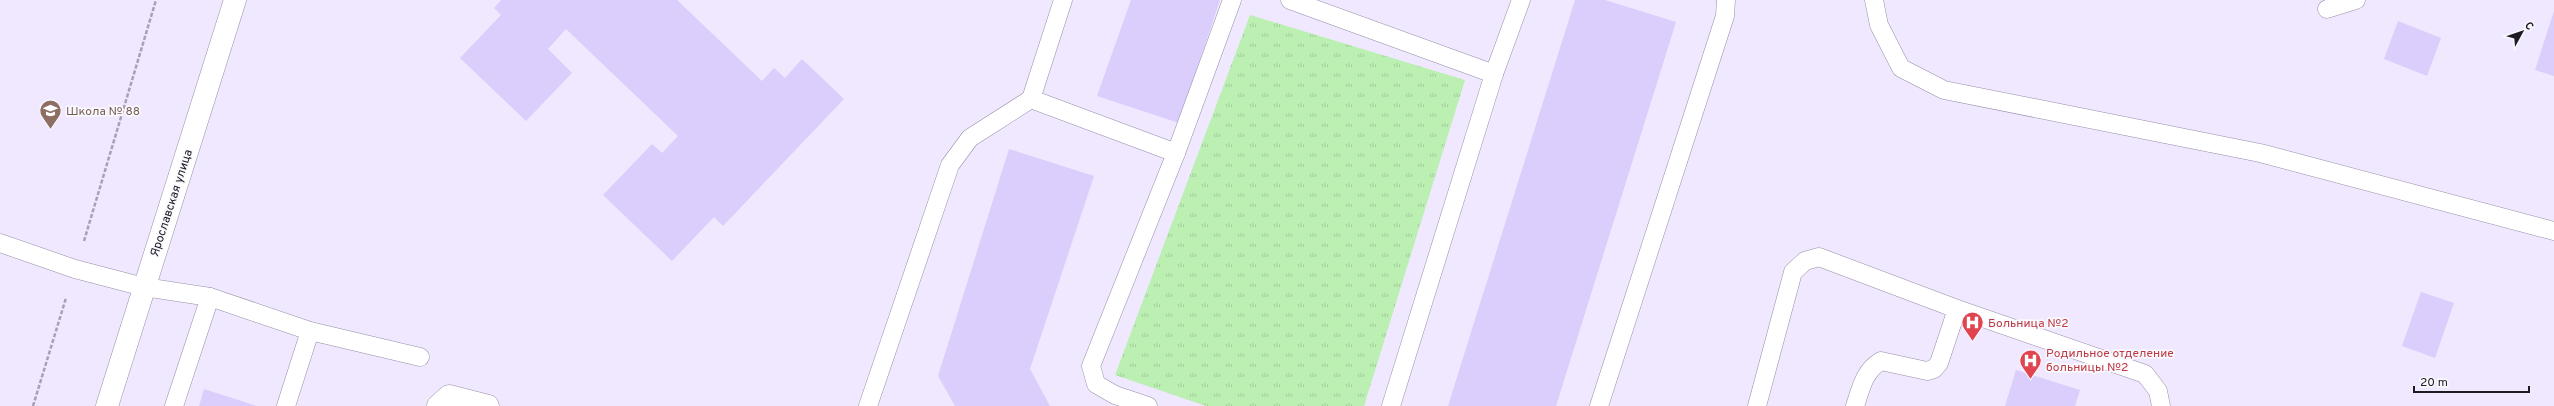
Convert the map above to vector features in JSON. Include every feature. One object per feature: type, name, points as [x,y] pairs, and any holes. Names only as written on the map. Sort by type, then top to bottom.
[{"type":"street","name":"Ярославская улица","points":[[107,406],[235,0]]},
{"type":"street","points":[[443,401],[488,406]]},
{"type":"lane","points":[[868,406],[950,166],[970,138],[1031,99],[1063,0]]},
{"type":"lane","points":[[1148,406],[1115,395],[1096,384],[1091,366],[1176,153],[1232,0]]},
{"type":"lane","points":[[1290,0],[1494,74]]},
{"type":"lane","points":[[1391,406],[1494,74],[1521,0]]},
{"type":"lane","points":[[1598,406],[1725,16],[1726,0]]},
{"type":"lane","points":[[1874,0],[1879,25],[1901,68],[1944,90],[2260,153],[2554,231]]},
{"type":"lane","points":[[2327,9],[2356,0]]},
{"type":"lane","points":[[1031,99],[1176,153]]},
{"type":"lane","points":[[0,243],[75,269],[144,287],[210,297],[310,331],[420,357]]},
{"type":"lane","points":[[1757,406],[1793,272],[1805,261],[1819,257],[1957,309],[2145,374],[2158,391],[2161,406]]},
{"type":"lane","points":[[174,406],[210,297]]},
{"type":"lane","points":[[1855,406],[1866,376],[1872,366],[1881,361],[1927,371],[1934,369],[1939,363],[1957,309]]},
{"type":"lane","points":[[286,406],[310,331]]},
{"type":"path","points":[[32,406],[156,0]]},
{"type":"green space","points":[[1250,15],[1465,80],[1364,406],[1206,406],[1115,375]]},
{"type":"building","points":[[501,0],[677,0],[762,81],[774,68],[785,78],[802,59],[844,99],[723,226],[714,217],[672,261],[603,195],[652,144],[662,153],[678,136],[566,29],[548,49],[572,73],[526,121],[460,58],[501,15],[494,8]]},
{"type":"building","points":[[1131,0],[1220,0],[1179,123],[1097,96]]},
{"type":"building","points":[[1575,0],[1605,0],[1676,22],[1556,406],[1448,406]]},
{"type":"building","points":[[2554,11],[2554,76],[2535,70]]},
{"type":"building","points":[[2398,21],[2441,38],[2427,76],[2384,59]]},
{"type":"building","points":[[1009,149],[1094,176],[1030,369],[1050,406],[955,406],[938,376]]},
{"type":"building","points":[[2421,292],[2454,303],[2435,358],[2402,346]]},
{"type":"building","name":"Родильное отделение больницы №2","points":[[2016,370],[2080,390],[2075,406],[2005,406]]},
{"type":"building","points":[[204,389],[257,406],[199,406]]},
{"type":"place","name":"Школа № 88","points":[[50,130]]},
{"type":"place","name":"Больница №2","points":[[1972,342]]},
{"type":"place","name":"Родильное отделение больницы №2","points":[[2031,380]]}]
